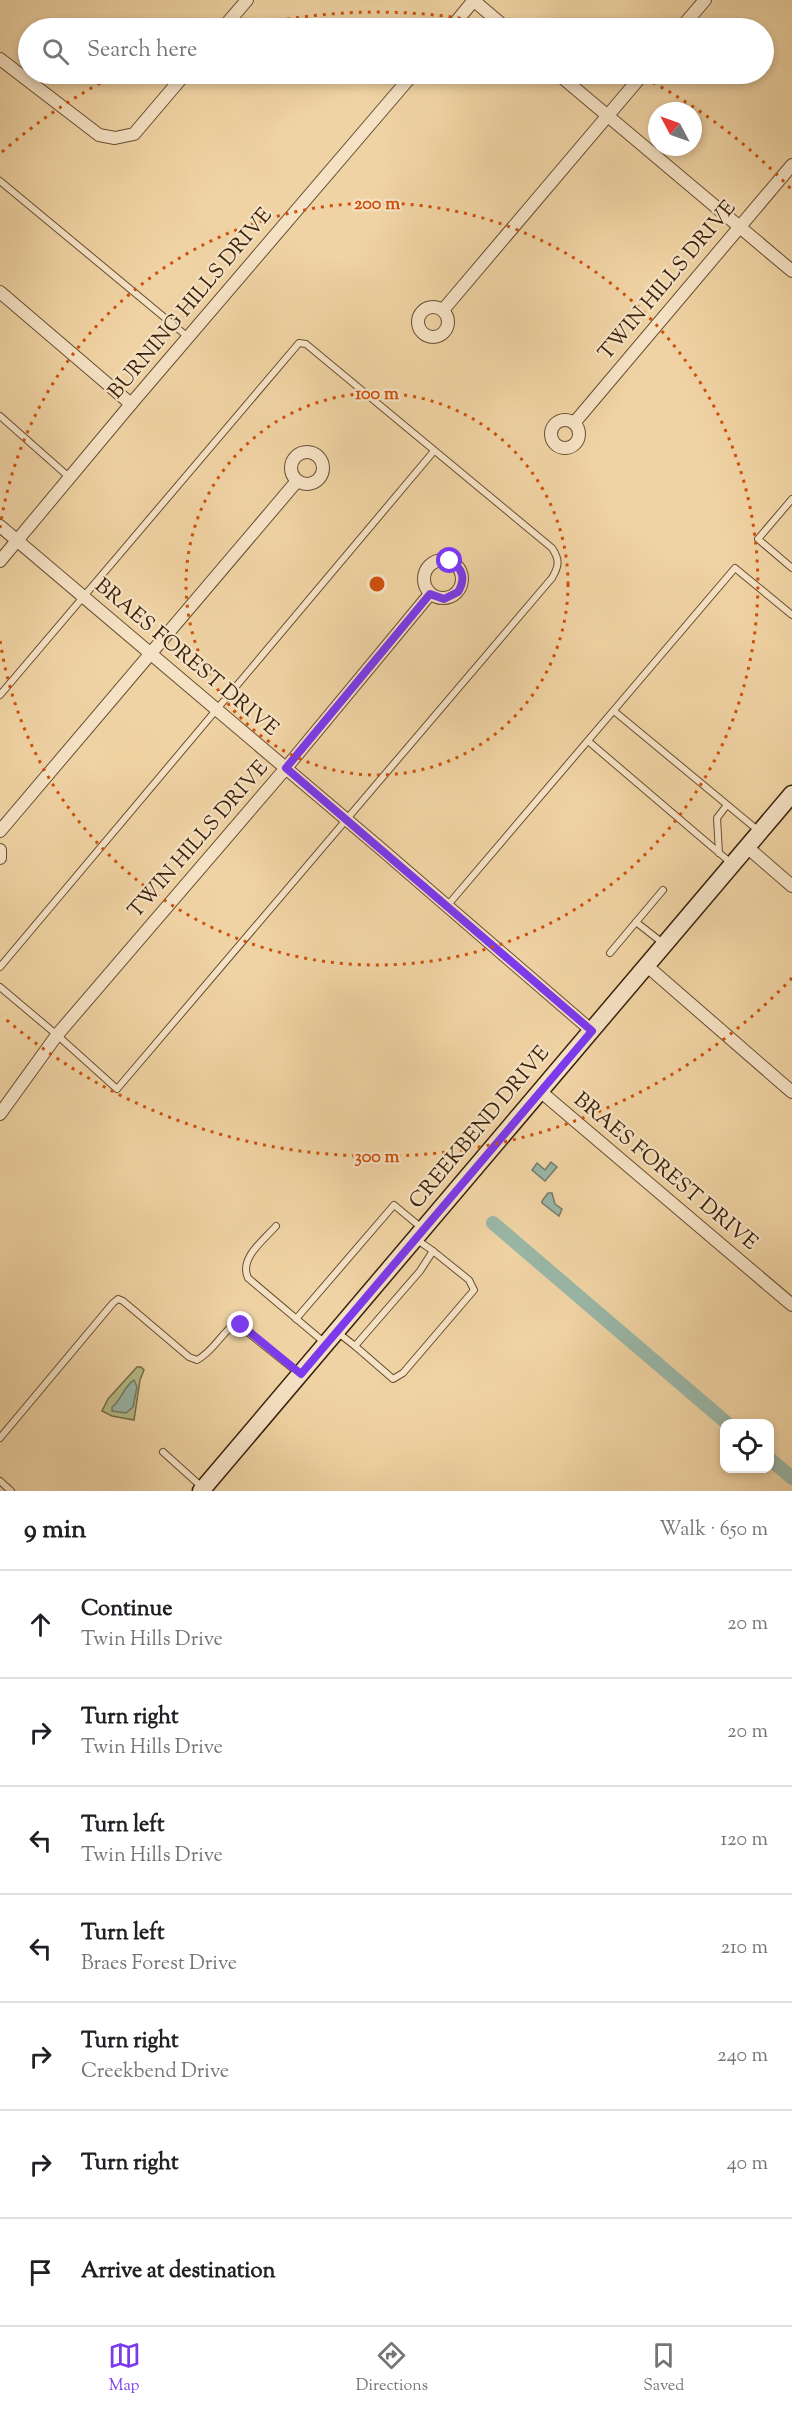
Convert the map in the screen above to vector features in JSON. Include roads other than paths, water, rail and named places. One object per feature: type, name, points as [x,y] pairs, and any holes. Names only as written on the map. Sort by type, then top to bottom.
[{"type":"street","points":[[232,18],[247,0]]},
{"type":"street","points":[[459,18],[474,0],[495,18]]},
{"type":"street","points":[[690,18],[705,0]]},
{"type":"street","points":[[0,59],[18,73]]},
{"type":"street","points":[[33,84],[99,135],[115,138],[134,134],[176,84]]},
{"type":"street","name":"BURNING HILLS DRIVE","points":[[0,561],[404,84]]},
{"type":"street","points":[[570,84],[792,271]]},
{"type":"street","points":[[444,310],[634,84]]},
{"type":"street","name":"TWIN HILLS DRIVE","points":[[574,422],[792,165]]},
{"type":"street","points":[[0,292],[131,404]]},
{"type":"street","points":[[0,831],[297,481]]},
{"type":"street","name":"BRAES FOREST DRIVE","points":[[0,526],[592,1031]]},
{"type":"street","name":"TWIN HILLS DRIVE","points":[[0,1114],[57,1035],[286,768],[430,594]]},
{"type":"street","name":"CREEKBEND DRIVE","points":[[203,1490],[792,794]]},
{"type":"street","points":[[747,847],[792,886]]},
{"type":"street","points":[[0,850],[0,858]]},
{"type":"street","points":[[647,966],[792,1092]]},
{"type":"street","name":"BRAES FOREST DRIVE","points":[[540,1091],[792,1305]]},
{"type":"lane","points":[[0,181],[188,337]]},
{"type":"lane","points":[[0,695],[299,343],[306,344],[552,548],[558,558],[558,567],[552,578],[117,1089],[0,987]]},
{"type":"lane","points":[[0,416],[70,478]]},
{"type":"lane","points":[[0,967],[434,451]]},
{"type":"lane","points":[[792,499],[758,539],[792,568]]},
{"type":"lane","points":[[447,906],[735,568],[792,615]]},
{"type":"lane","points":[[614,711],[760,832]]},
{"type":"lane","points":[[588,741],[733,864]]},
{"type":"lane","points":[[719,853],[717,818],[727,805]]},
{"type":"lane","points":[[610,953],[663,890]]},
{"type":"lane","points":[[636,922],[664,945]]},
{"type":"lane","points":[[276,1226],[246,1261],[244,1270],[248,1278],[296,1319],[332,1338],[355,1346],[393,1379],[403,1373],[474,1290],[469,1280],[433,1251],[394,1205],[296,1319]]},
{"type":"lane","points":[[355,1346],[420,1271],[433,1251]]},
{"type":"lane","points":[[0,1438],[112,1303],[118,1299],[189,1357],[197,1360],[207,1354],[236,1323],[301,1374]]},
{"type":"lane","points":[[163,1452],[203,1490]]},
{"type":"lane","points":[[0,1481],[11,1491]]},
{"type":"waterway","points":[[493,1223],[722,1419]]},
{"type":"waterway","points":[[774,1462],[792,1478]]}]
